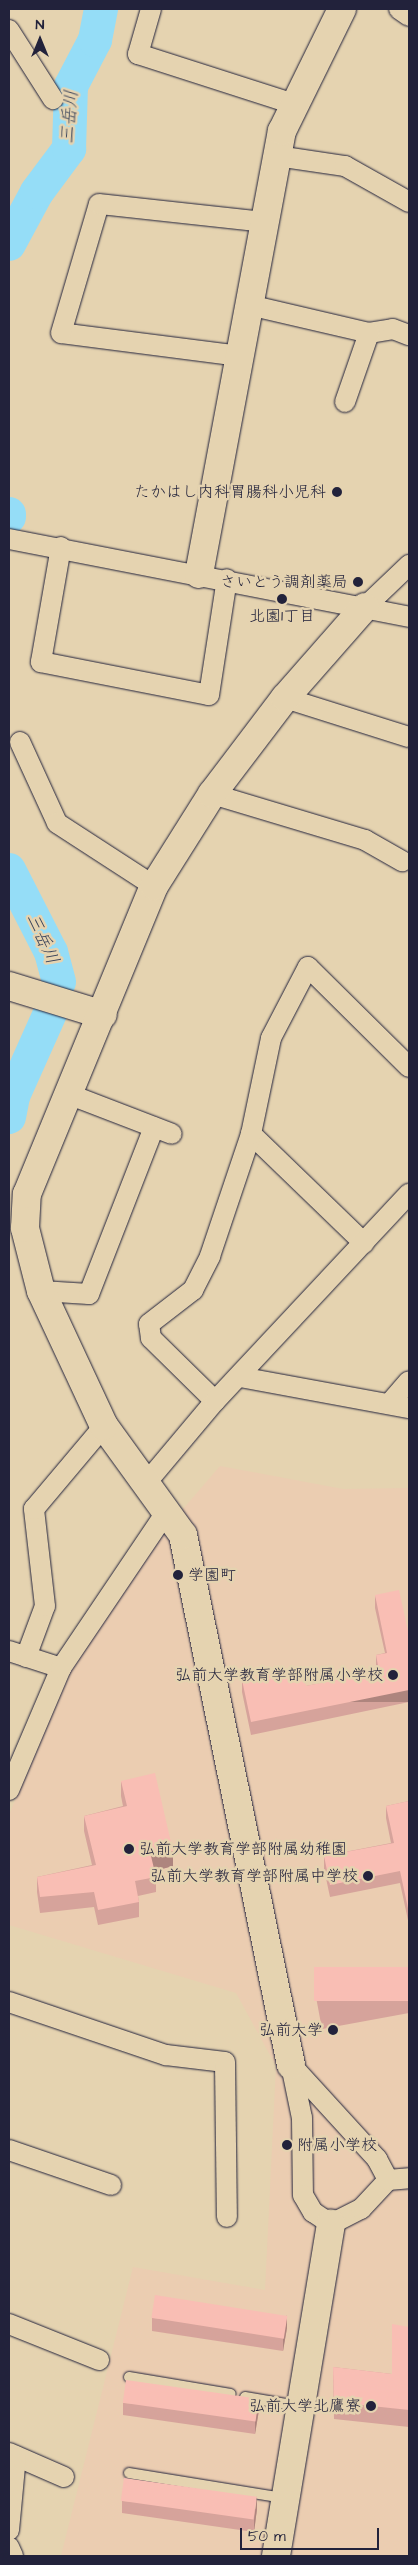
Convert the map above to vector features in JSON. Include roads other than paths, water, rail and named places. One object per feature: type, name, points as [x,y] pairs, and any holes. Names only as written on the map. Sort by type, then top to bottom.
[{"type":"street","points":[[152,9],[138,54],[294,104]]},
{"type":"street","points":[[199,574],[277,156],[294,104],[342,9]]},
{"type":"street","points":[[399,9],[409,16]]},
{"type":"street","points":[[9,30],[52,99]]},
{"type":"street","points":[[277,156],[344,166],[409,202]]},
{"type":"street","points":[[240,356],[61,333],[99,204],[265,222]]},
{"type":"street","points":[[249,305],[369,333],[392,328],[409,335]]},
{"type":"street","points":[[346,402],[369,333]]},
{"type":"street","points":[[9,539],[199,574],[409,617]]},
{"type":"street","points":[[61,548],[41,662],[209,695],[227,580]]},
{"type":"street","points":[[331,2224],[313,2212],[303,2195],[302,2118],[183,1535],[147,1482],[104,1426],[41,1291],[25,1228],[28,1194],[68,1094],[103,1015],[154,886],[212,794],[285,698],[365,607],[409,565]]},
{"type":"street","points":[[285,698],[409,736]]},
{"type":"street","points":[[20,742],[57,823],[154,886]]},
{"type":"street","points":[[212,794],[365,840],[402,861]]},
{"type":"street","points":[[215,1401],[151,1338],[149,1324],[193,1290],[229,1206],[251,1134],[272,1038],[308,967],[409,1067]]},
{"type":"street","points":[[9,986],[103,1015]]},
{"type":"street","points":[[41,1291],[89,1294],[163,1131],[68,1094]]},
{"type":"street","points":[[251,1134],[364,1243]]},
{"type":"street","points":[[147,1482],[215,1401],[240,1377],[409,1194]]},
{"type":"street","points":[[240,1377],[409,1408]]},
{"type":"street","points":[[389,1404],[409,1381]]},
{"type":"street","points":[[61,1668],[18,1654],[45,1606],[34,1509],[104,1426]]},
{"type":"street","points":[[9,1790],[61,1668],[166,1511]]},
{"type":"street","points":[[9,2002],[166,2055],[225,2062],[227,2217]]},
{"type":"street","points":[[291,2065],[377,2159],[388,2180]]},
{"type":"street","points":[[9,2150],[111,2185]]},
{"type":"street","points":[[331,2224],[361,2209],[388,2180],[409,2178]]},
{"type":"street","points":[[276,2556],[299,2406],[331,2224]]},
{"type":"street","points":[[9,2324],[99,2360]]},
{"type":"street","points":[[9,2530],[12,2455],[64,2476]]},
{"type":"street","points":[[9,2547],[13,2556]]},
{"type":"lane","points":[[129,2377],[299,2406]]},
{"type":"lane","points":[[129,2474],[285,2498]]},
{"type":"waterway","name":"三岳川","points":[[9,244],[37,192],[69,149],[71,86],[95,40],[101,9]]},
{"type":"waterway","name":"三岳川","points":[[9,870],[51,952],[59,982]]},
{"type":"waterway","name":"三岳川","points":[[9,1117],[13,1096],[51,1011]]},
{"type":"place","name":"たかはし内科胃腸科小児科","points":[[337,492]]},
{"type":"place","name":"さいとう調剤薬局","points":[[358,582]]},
{"type":"place","name":"北園1丁目","points":[[282,599]]},
{"type":"place","name":"学園町","points":[[178,1575]]},
{"type":"place","name":"弘前大学教育学部附属小学校","points":[[393,1675]]},
{"type":"place","name":"弘前大学教育学部附属幼稚園","points":[[129,1849]]},
{"type":"place","name":"弘前大学教育学部附属中学校","points":[[368,1876]]},
{"type":"place","name":"弘前大学","points":[[333,2030]]},
{"type":"place","name":"附属小学校","points":[[287,2145]]},
{"type":"place","name":"弘前大学北鷹寮","points":[[371,2406]]}]
